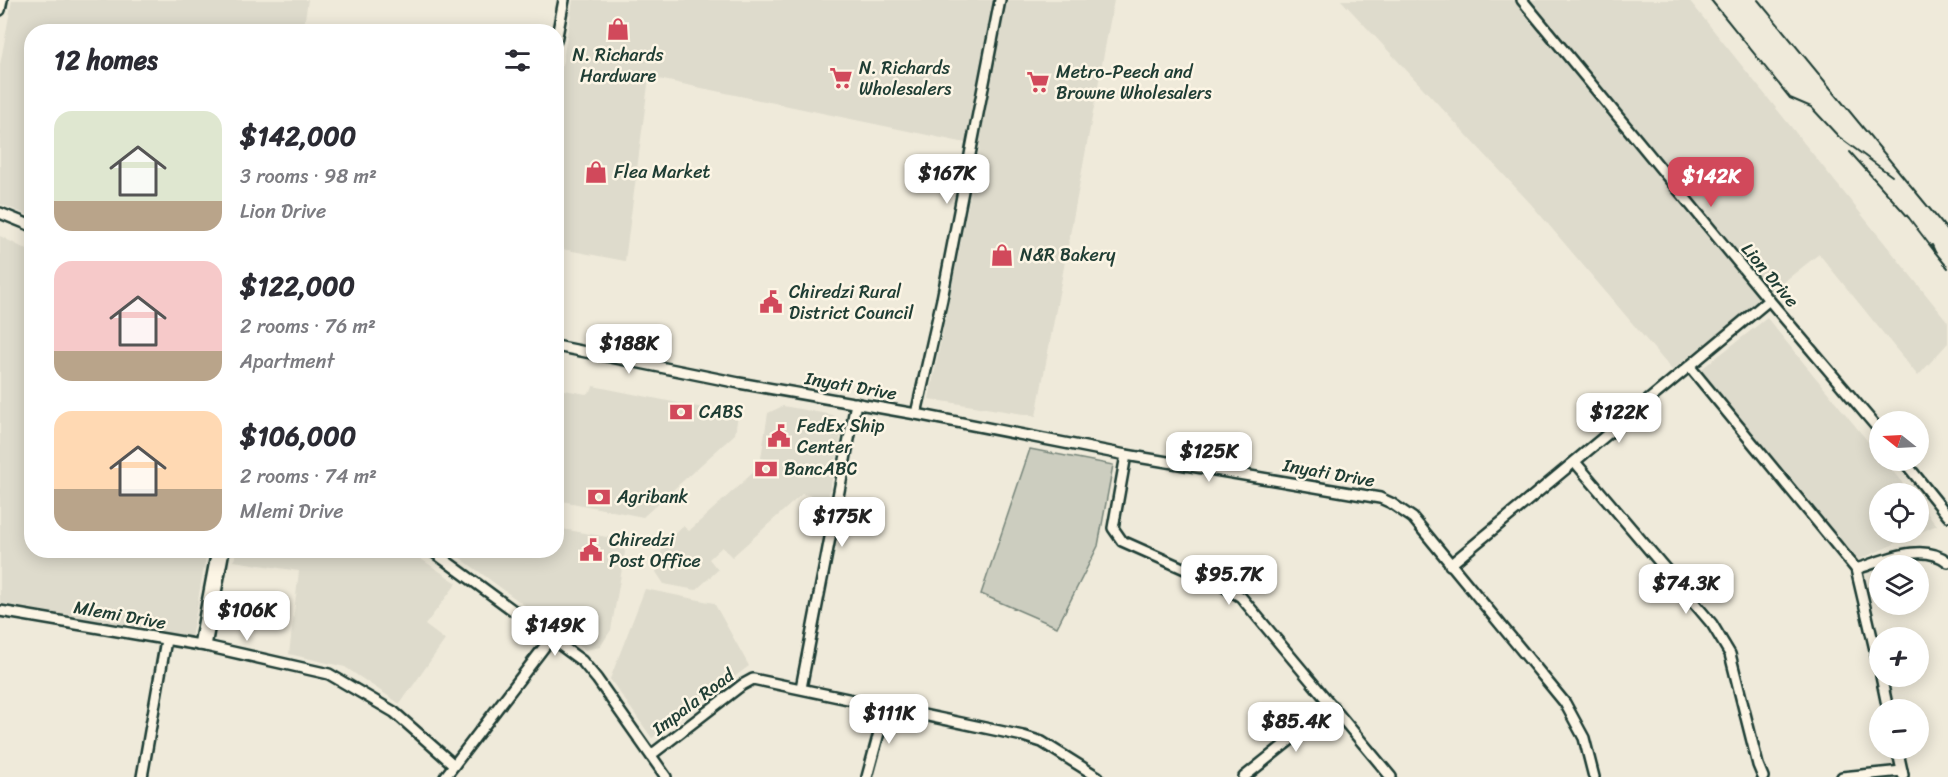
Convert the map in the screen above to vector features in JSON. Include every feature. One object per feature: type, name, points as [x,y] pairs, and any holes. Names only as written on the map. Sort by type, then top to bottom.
[{"type":"street","points":[[0,10],[2,0]]},
{"type":"street","points":[[559,24],[564,0]]},
{"type":"street","points":[[916,414],[944,289],[1000,0]]},
{"type":"street","name":"Lion Drive","points":[[1522,0],[1869,418]]},
{"type":"street","points":[[0,213],[24,223]]},
{"type":"street","points":[[1450,565],[1769,300]]},
{"type":"street","name":"Inyati Drive","points":[[564,348],[1125,455],[1380,498],[1413,518],[1565,703],[1584,738],[1594,777]]},
{"type":"street","points":[[1690,367],[1856,569],[1870,627]]},
{"type":"street","points":[[801,688],[856,403]]},
{"type":"street","points":[[1125,455],[1113,528],[1122,541],[1223,586],[1241,597],[1391,777]]},
{"type":"street","points":[[1575,462],[1712,624],[1723,641],[1730,654],[1763,777]]},
{"type":"street","points":[[1912,471],[1948,516]]},
{"type":"street","points":[[1856,569],[1907,554],[1924,552],[1948,562]]},
{"type":"street","points":[[202,646],[216,558]]},
{"type":"street","points":[[202,646],[222,558]]},
{"type":"street","points":[[442,558],[582,661],[651,755],[663,776]]},
{"type":"street","name":"Mlemi Drive","points":[[0,611],[202,646],[329,674],[394,712],[454,765]]},
{"type":"street","points":[[445,777],[551,638]]},
{"type":"street","points":[[142,777],[166,640]]},
{"type":"street","name":"Impala Road","points":[[651,755],[753,679],[1023,736],[1042,742],[1098,777]]},
{"type":"street","points":[[1244,777],[1333,706]]},
{"type":"street","points":[[867,777],[886,707]]},
{"type":"street","points":[[1842,777],[1903,774],[1900,759]]},
{"type":"shaded area","points":[[12,0],[308,0],[304,24],[24,24],[24,213],[0,204],[0,65]]},
{"type":"shaded area","points":[[573,0],[1114,0],[1036,416],[929,399],[980,146],[649,77],[625,261],[564,249],[564,54]]},
{"type":"shaded area","points":[[1341,0],[1689,0],[1948,322],[1948,343],[1918,376],[1819,254],[1672,370],[1531,204]]},
{"type":"shaded area","points":[[0,236],[24,248],[24,558],[206,558],[191,638],[0,603]]},
{"type":"shaded area","points":[[1767,318],[1869,443],[1869,471],[1892,471],[1903,483],[1869,483],[1869,543],[1896,543],[1856,561],[1699,371]]},
{"type":"shaded area","points":[[593,386],[738,415],[735,434],[643,517],[564,501],[564,390],[586,394],[592,390]]},
{"type":"shaded area","points":[[783,406],[833,415],[843,426],[828,499],[802,494],[732,557],[722,547],[709,559],[718,570],[696,590],[664,584],[656,572],[663,545],[683,526],[689,531],[767,460],[761,458],[768,413]]},
{"type":"shaded area","points":[[1030,449],[1113,465],[1098,546],[1057,627],[981,594]]},
{"type":"shaded area","points":[[1929,515],[1937,525],[1929,529]]},
{"type":"shaded area","points":[[564,529],[618,539],[625,552],[611,630],[600,647],[585,650],[460,558],[564,558]]},
{"type":"shaded area","points":[[235,558],[420,558],[457,583],[425,625],[445,640],[400,704],[345,667],[289,654],[299,571],[234,561]]},
{"type":"shaded area","points":[[645,589],[714,603],[749,666],[652,738],[610,679]]},
{"type":"railway","points":[[1711,0],[1790,98],[1811,107],[1839,137],[1892,176]]},
{"type":"railway","points":[[1758,0],[1948,231]]},
{"type":"railway","points":[[1850,152],[1909,218],[1935,252]]},
{"type":"railway","points":[[1932,245],[1948,268]]},
{"type":"place","name":"N. Richards Hardware","points":[[618,29]]},
{"type":"place","name":"N. Richards Wholesalers","points":[[841,78]]},
{"type":"place","name":"Metro-Peech and Browne Wholesalers","points":[[1038,82]]},
{"type":"place","name":"Flea Market","points":[[596,172]]},
{"type":"place","name":"N&R Bakery","points":[[1002,255]]},
{"type":"place","name":"Chiredzi Rural District Council","points":[[771,302]]},
{"type":"place","name":"CABS","points":[[681,412]]},
{"type":"place","name":"FedEx Ship Center","points":[[779,436]]},
{"type":"place","name":"BancABC","points":[[766,469]]},
{"type":"place","name":"Agribank","points":[[599,497]]},
{"type":"place","name":"Chiredzi Post Office","points":[[591,550]]}]
